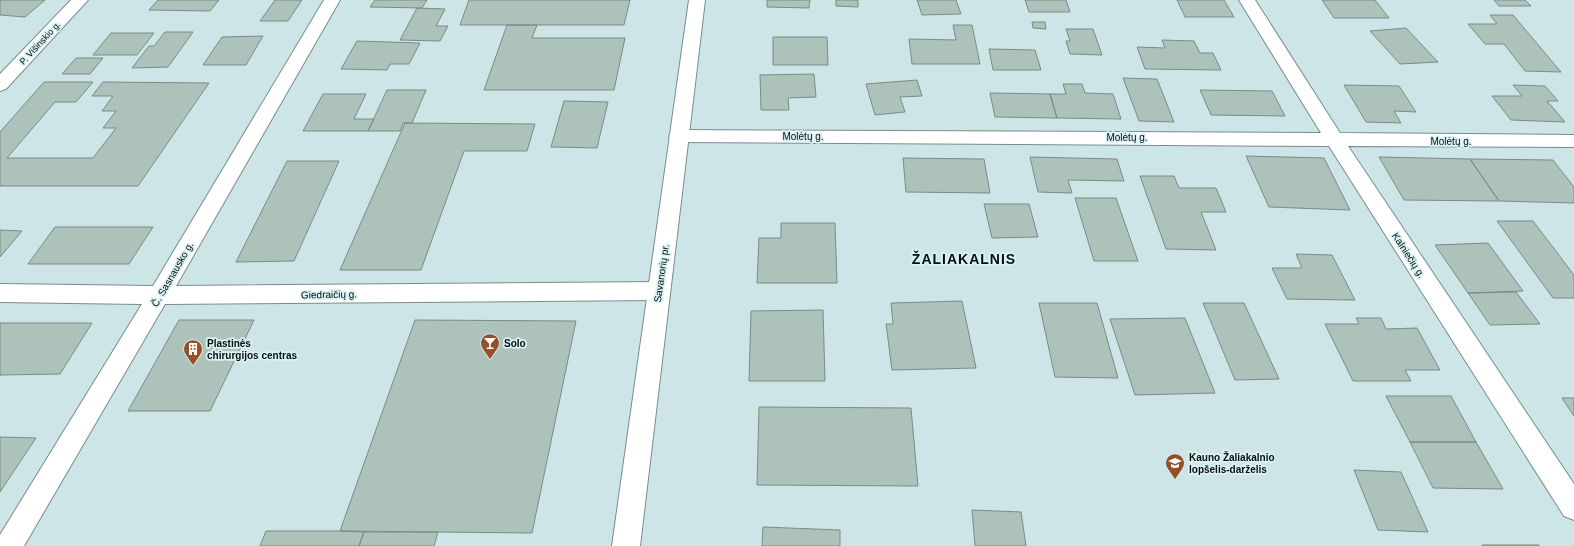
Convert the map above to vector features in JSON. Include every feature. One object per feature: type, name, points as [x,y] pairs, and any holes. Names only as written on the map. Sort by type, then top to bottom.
[{"type":"street","name":"P. Višinskio g.","points":[[0,86],[80,0]]},
{"type":"street","name":"Č. Sasnausko g.","points":[[9,546],[159,295],[332,0]]},
{"type":"street","name":"Savanorių pr.","points":[[626,546],[697,0]]},
{"type":"street","name":"Kalniečių g.","points":[[1247,0],[1335,141],[1574,507]]},
{"type":"street","name":"Molėtų g.","points":[[679,136],[1206,138],[1335,141],[1574,141]]},
{"type":"street","name":"Giedraičių g.","points":[[0,293],[159,295],[658,291]]},
{"type":"building","points":[[0,0],[45,0],[25,17],[0,15]]},
{"type":"building","points":[[158,0],[219,0],[210,11],[149,10]]},
{"type":"building","points":[[275,0],[302,0],[288,21],[260,21]]},
{"type":"building","points":[[375,0],[427,0],[422,8],[370,7]]},
{"type":"building","points":[[469,0],[630,0],[624,25],[460,25]]},
{"type":"building","points":[[767,0],[810,0],[809,8],[767,7]]},
{"type":"building","points":[[836,0],[858,0],[858,7],[836,6]]},
{"type":"building","points":[[917,0],[956,0],[961,14],[922,15]]},
{"type":"building","points":[[1025,0],[1066,0],[1070,12],[1029,12]]},
{"type":"building","points":[[1177,0],[1224,0],[1234,17],[1185,17]]},
{"type":"building","points":[[1322,0],[1375,0],[1389,18],[1334,18]]},
{"type":"building","points":[[1494,0],[1525,0],[1531,6],[1499,6]]},
{"type":"building","points":[[417,8],[445,9],[436,26],[448,26],[440,41],[400,40]]},
{"type":"building","points":[[1490,15],[1513,15],[1561,72],[1525,71],[1504,44],[1485,44],[1468,24],[1497,24]]},
{"type":"building","points":[[1032,22],[1045,22],[1046,29],[1033,28]]},
{"type":"building","points":[[507,25],[537,25],[532,38],[625,38],[614,90],[484,90]]},
{"type":"building","points":[[953,25],[972,25],[980,64],[912,64],[909,39],[956,40]]},
{"type":"building","points":[[1406,28],[1438,62],[1400,64],[1370,31]]},
{"type":"building","points":[[1066,29],[1093,29],[1102,55],[1070,54],[1066,41],[1070,41]]},
{"type":"building","points":[[165,32],[193,32],[168,67],[132,68],[149,46],[154,46]]},
{"type":"building","points":[[111,33],[154,33],[137,55],[93,55]]},
{"type":"building","points":[[263,36],[246,65],[203,65],[222,37]]},
{"type":"building","points":[[773,37],[827,37],[828,65],[773,65]]},
{"type":"building","points":[[1162,40],[1194,41],[1200,53],[1213,53],[1221,70],[1145,69],[1137,47],[1165,48]]},
{"type":"building","points":[[357,41],[420,43],[409,64],[390,64],[387,70],[341,69]]},
{"type":"building","points":[[989,49],[1035,50],[1041,70],[993,70]]},
{"type":"building","points":[[76,58],[103,58],[90,74],[62,74]]},
{"type":"building","points":[[814,74],[816,97],[788,98],[789,110],[761,110],[760,75]]},
{"type":"building","points":[[1123,78],[1157,79],[1174,122],[1139,121]]},
{"type":"building","points":[[917,80],[922,96],[900,97],[905,112],[875,115],[866,84]]},
{"type":"building","points":[[44,82],[93,82],[76,102],[55,102],[7,158],[93,158],[116,128],[103,128],[116,111],[102,111],[113,96],[92,96],[103,82],[209,83],[138,186],[0,186],[0,132]]},
{"type":"building","points":[[1063,84],[1082,84],[1085,93],[1113,94],[1121,119],[1057,118],[1050,94],[1066,94]]},
{"type":"building","points":[[1344,85],[1399,86],[1416,112],[1394,111],[1401,123],[1366,122]]},
{"type":"building","points":[[1513,85],[1545,86],[1558,101],[1547,101],[1565,122],[1511,120],[1492,96],[1522,96]]},
{"type":"building","points":[[387,90],[426,90],[412,123],[403,123],[400,131],[368,131]]},
{"type":"building","points":[[1200,90],[1272,91],[1285,116],[1211,115]]},
{"type":"building","points":[[990,93],[1050,94],[1057,118],[995,117]]},
{"type":"building","points":[[323,94],[366,94],[354,119],[374,119],[368,131],[303,131]]},
{"type":"building","points":[[564,101],[608,102],[597,148],[551,147]]},
{"type":"building","points":[[405,123],[535,124],[527,151],[464,151],[421,270],[340,270]]},
{"type":"building","points":[[1246,156],[1324,158],[1350,210],[1269,207]]},
{"type":"building","points":[[1030,157],[1117,159],[1124,181],[1068,180],[1072,193],[1038,192]]},
{"type":"building","points":[[1379,157],[1470,159],[1499,201],[1404,200]]},
{"type":"building","points":[[903,158],[984,159],[990,193],[906,192]]},
{"type":"building","points":[[1470,159],[1553,160],[1574,187],[1574,203],[1499,201]]},
{"type":"building","points":[[287,161],[339,161],[294,261],[236,262]]},
{"type":"building","points":[[1140,176],[1174,176],[1179,188],[1216,188],[1226,212],[1201,212],[1216,250],[1166,249]]},
{"type":"building","points":[[1075,198],[1116,198],[1138,261],[1094,261]]},
{"type":"building","points":[[984,204],[1029,204],[1038,237],[992,238]]},
{"type":"building","points":[[1497,221],[1533,221],[1574,275],[1574,298],[1553,298]]},
{"type":"building","points":[[781,223],[835,223],[837,283],[757,283],[759,238],[781,238]]},
{"type":"building","points":[[55,227],[153,227],[129,264],[28,264]]},
{"type":"building","points":[[0,230],[22,231],[0,257]]},
{"type":"building","points":[[1488,243],[1523,291],[1468,293],[1435,245]]},
{"type":"building","points":[[1296,254],[1332,255],[1355,300],[1287,299],[1272,268],[1302,268]]},
{"type":"building","points":[[1516,292],[1540,324],[1490,325],[1468,293]]},
{"type":"building","points":[[962,301],[976,368],[892,370],[886,324],[893,324],[891,303]]},
{"type":"building","points":[[1039,303],[1097,303],[1118,378],[1055,377]]},
{"type":"building","points":[[1203,303],[1244,303],[1279,379],[1235,380]]},
{"type":"building","points":[[823,310],[825,381],[749,381],[751,311]]},
{"type":"building","points":[[1185,318],[1215,393],[1135,395],[1110,319]]},
{"type":"building","points":[[1356,318],[1381,318],[1386,329],[1417,328],[1440,370],[1405,370],[1411,381],[1353,381],[1325,324],[1359,324]]},
{"type":"building","name":"Plastinės chirurgijos centras","points":[[179,320],[254,320],[210,411],[128,411]]},
{"type":"building","points":[[415,320],[576,321],[532,533],[340,531]]},
{"type":"building","points":[[0,323],[92,323],[60,374],[0,375]]},
{"type":"building","points":[[1386,396],[1451,396],[1476,442],[1410,442]]},
{"type":"building","points":[[1562,398],[1574,398],[1574,416]]},
{"type":"building","points":[[759,407],[911,408],[918,486],[757,485]]},
{"type":"building","points":[[0,437],[36,438],[0,492]]},
{"type":"building","points":[[1410,442],[1476,442],[1503,489],[1433,488]]},
{"type":"building","points":[[1354,470],[1401,472],[1428,532],[1378,530]]},
{"type":"building","points":[[972,510],[1021,512],[1026,546],[975,546]]},
{"type":"building","points":[[763,527],[840,530],[840,546],[762,546]]},
{"type":"building","points":[[266,531],[364,532],[359,546],[260,546]]},
{"type":"building","points":[[364,532],[438,532],[434,546],[359,546]]},
{"type":"building","points":[[1482,545],[1539,545],[1539,546],[1483,546]]},
{"type":"place","name":"Solo","points":[[490,360]]},
{"type":"place","name":"Plastinės chirurgijos centras","points":[[193,366]]},
{"type":"place","name":"Kauno Žaliakalnio lopšelis-darželis","points":[[1175,480]]},
{"type":"district","name":"ŽALIAKALNIS","points":[[964,259]]}]
